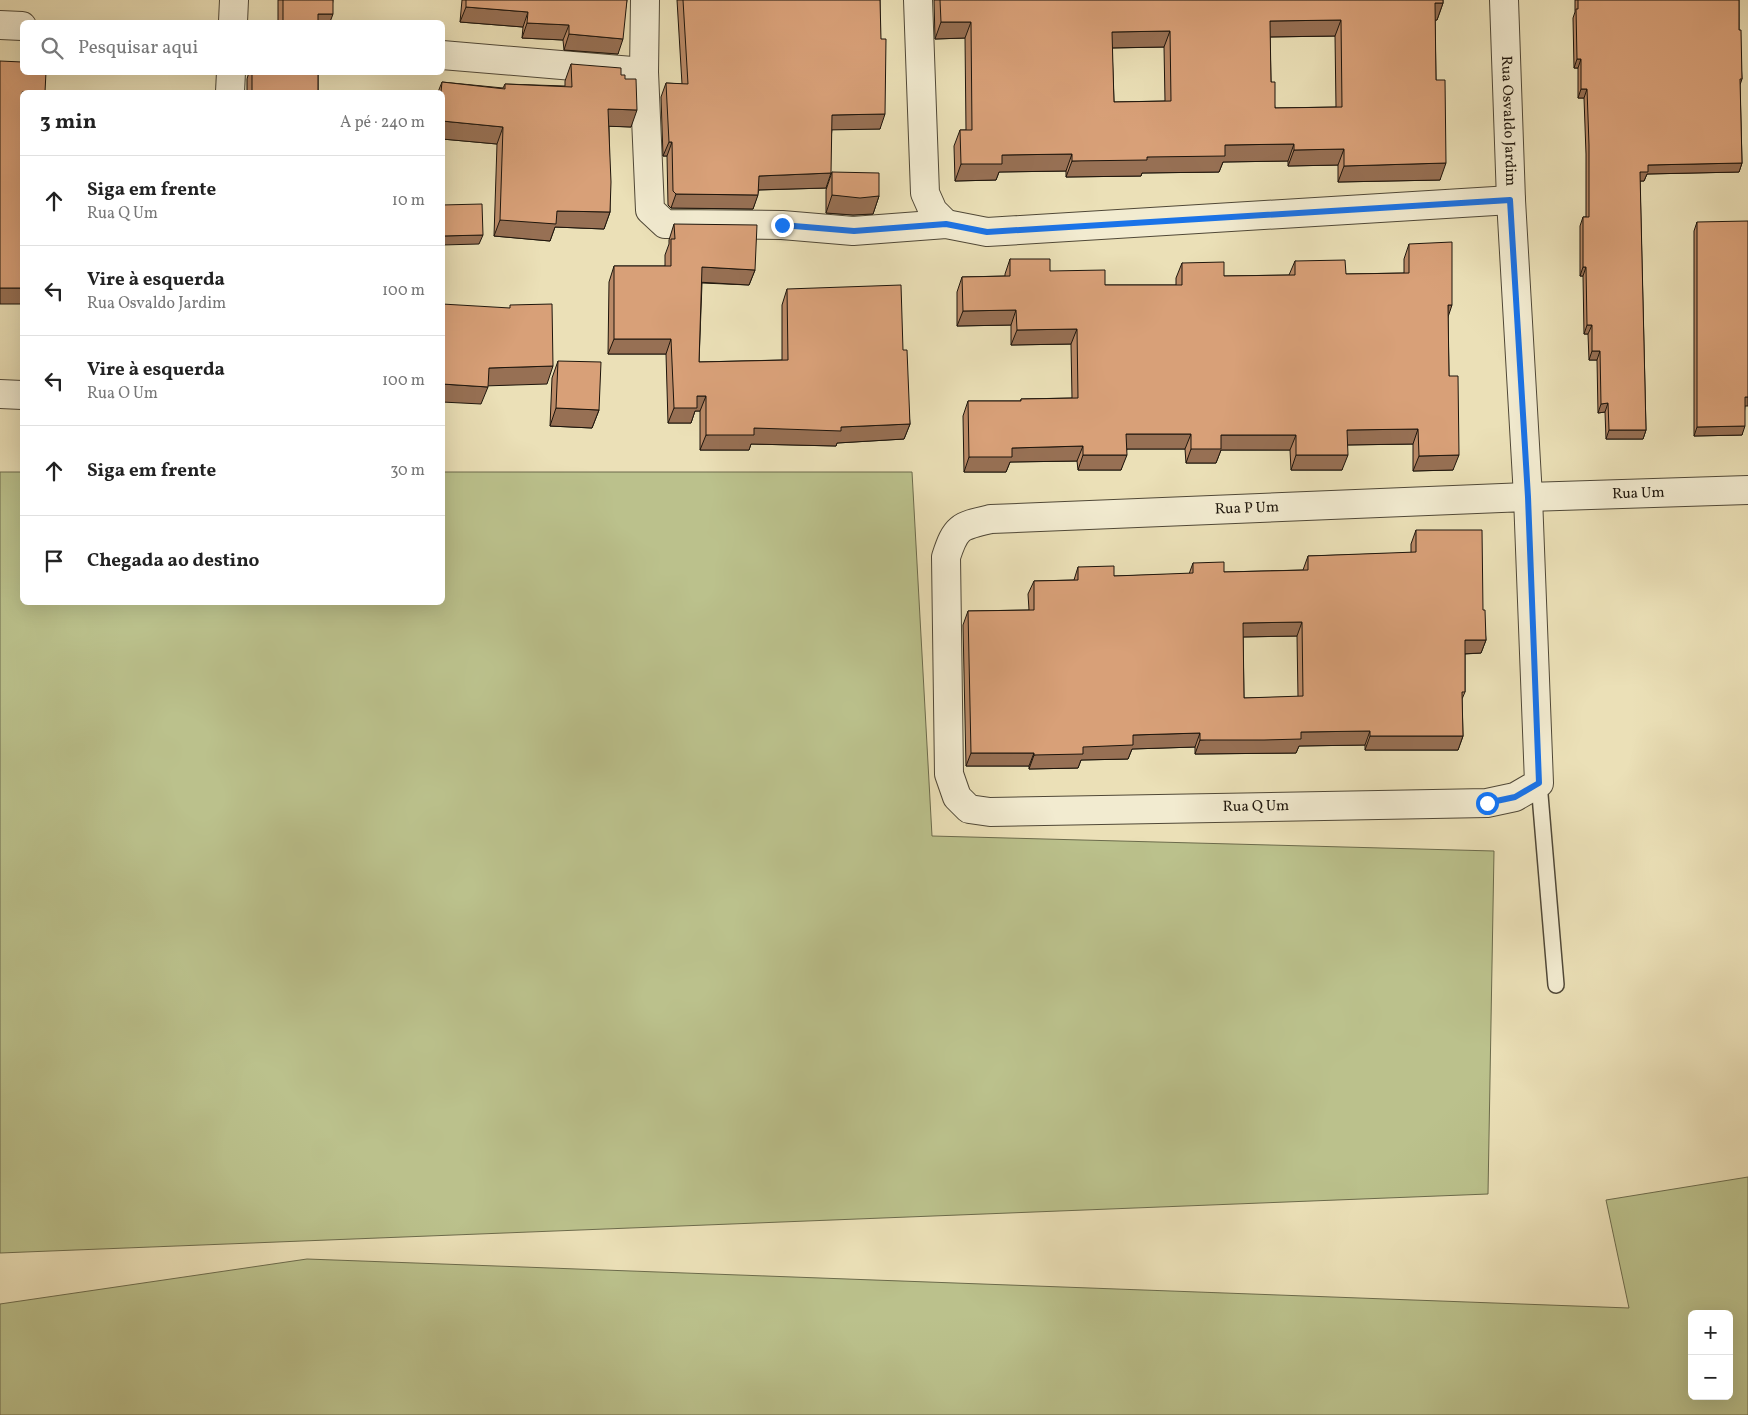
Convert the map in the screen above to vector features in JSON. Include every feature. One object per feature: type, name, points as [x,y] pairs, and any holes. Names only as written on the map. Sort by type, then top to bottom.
[{"type":"street","points":[[233,20],[234,0]]},
{"type":"street","points":[[645,0],[644,72],[650,210],[665,224],[782,225],[854,231],[946,224],[987,232],[1510,200]]},
{"type":"street","points":[[918,0],[925,193],[933,211],[946,224]]},
{"type":"street","name":"Rua Osvaldo Jardim","points":[[1504,0],[1510,200],[1528,497],[1539,783]]},
{"type":"street","points":[[0,25],[20,26]]},
{"type":"street","points":[[445,55],[644,72]]},
{"type":"street","points":[[230,90],[231,75]]},
{"type":"street","points":[[0,394],[20,394]]},
{"type":"street","name":"Rua Um","points":[[1528,497],[1748,490]]},
{"type":"street","name":"Rua P Um","points":[[969,809],[957,797],[948,774],[946,557],[953,536],[966,525],[991,519],[1528,497]]},
{"type":"street","name":"Rua Q Um","points":[[969,809],[990,812],[1487,803],[1515,797],[1539,783]]},
{"type":"lane","points":[[1539,783],[1556,985]]},
{"type":"green space","points":[[0,472],[20,472],[20,605],[445,605],[445,472],[912,472],[932,836],[1494,851],[1488,1194],[0,1253]]},
{"type":"green space","points":[[1748,1177],[1748,1415],[0,1415],[0,1304],[307,1259],[1629,1308],[1606,1200]]},
{"type":"building","points":[[283,0],[333,0],[333,14],[318,14],[318,20],[283,20]]},
{"type":"building","points":[[466,0],[627,0],[623,39],[569,34],[569,25],[527,23],[528,12],[466,7]]},
{"type":"building","points":[[683,0],[880,0],[881,39],[886,39],[885,114],[832,115],[831,173],[759,176],[758,195],[676,194],[673,191],[672,142],[669,142],[666,83],[688,84]]},
{"type":"building","points":[[940,0],[1443,0],[1443,3],[1435,3],[1436,80],[1445,80],[1446,163],[1344,166],[1344,149],[1294,150],[1294,144],[1225,145],[1225,156],[1147,157],[1147,160],[1072,161],[1072,154],[1002,155],[1002,164],[961,164],[960,130],[972,130],[971,22],[941,22]],"holes":[[[1341,20],[1342,107],[1275,108],[1275,82],[1271,82],[1270,21]],[[1170,31],[1171,101],[1114,102],[1112,32]]]},
{"type":"building","points":[[1578,0],[1739,0],[1742,79],[1740,79],[1742,163],[1648,165],[1648,172],[1640,172],[1646,430],[1609,430],[1608,403],[1601,404],[1600,351],[1592,351],[1592,325],[1587,325],[1586,267],[1583,267],[1583,217],[1589,217],[1589,145],[1587,89],[1581,89],[1581,59],[1577,59],[1576,9],[1578,9]]},
{"type":"building","points":[[0,61],[20,62],[20,75],[46,75],[45,90],[20,90],[20,288],[0,288]]},
{"type":"building","points":[[571,64],[621,68],[621,75],[625,75],[625,79],[636,79],[637,110],[608,109],[611,182],[610,212],[557,211],[556,224],[500,220],[503,127],[445,121],[445,90],[441,90],[442,82],[505,89],[505,84],[572,87]]},
{"type":"building","points":[[252,75],[318,75],[318,90],[252,90]]},
{"type":"building","points":[[832,172],[879,173],[879,196],[860,198],[832,195]]},
{"type":"building","points":[[482,204],[483,235],[445,236],[445,205]]},
{"type":"building","points":[[1748,221],[1748,397],[1745,397],[1745,426],[1697,427],[1697,222]]},
{"type":"building","points":[[674,224],[757,225],[755,270],[702,267],[699,362],[788,360],[787,289],[901,285],[903,350],[907,350],[910,424],[841,427],[841,431],[754,428],[754,435],[706,435],[706,396],[697,396],[697,408],[674,408],[671,339],[614,339],[614,266],[671,266],[671,239],[675,239]]},
{"type":"building","points":[[1452,242],[1452,305],[1448,305],[1449,376],[1458,376],[1459,455],[1419,456],[1418,429],[1347,430],[1348,455],[1296,455],[1296,435],[1221,435],[1221,449],[1191,449],[1191,434],[1126,434],[1127,455],[1083,455],[1083,446],[1012,448],[1012,457],[969,457],[968,401],[1078,398],[1077,329],[1017,330],[1016,310],[963,311],[962,277],[1010,276],[1010,259],[1050,259],[1050,271],[1105,270],[1105,285],[1182,285],[1182,263],[1224,262],[1224,276],[1295,275],[1295,261],[1345,260],[1346,274],[1409,273],[1409,244]]},
{"type":"building","points":[[445,304],[510,308],[510,305],[552,304],[553,366],[489,368],[488,387],[445,384]]},
{"type":"building","points":[[558,361],[601,362],[599,410],[556,408]]},
{"type":"building","points":[[1416,530],[1482,530],[1483,610],[1485,610],[1486,640],[1465,640],[1465,692],[1462,692],[1463,736],[1370,736],[1370,731],[1301,732],[1301,739],[1200,740],[1200,733],[1133,735],[1133,745],[1083,747],[1083,754],[971,753],[968,611],[1034,610],[1034,581],[1078,580],[1078,567],[1114,566],[1114,576],[1193,573],[1193,563],[1224,562],[1224,572],[1308,570],[1308,556],[1416,552]],"holes":[[[1302,622],[1303,696],[1244,698],[1243,623]]]},
{"type":"route","points":[[782,225],[854,231],[946,224],[987,232],[1510,200],[1528,497],[1539,783],[1515,797],[1487,803]]}]
